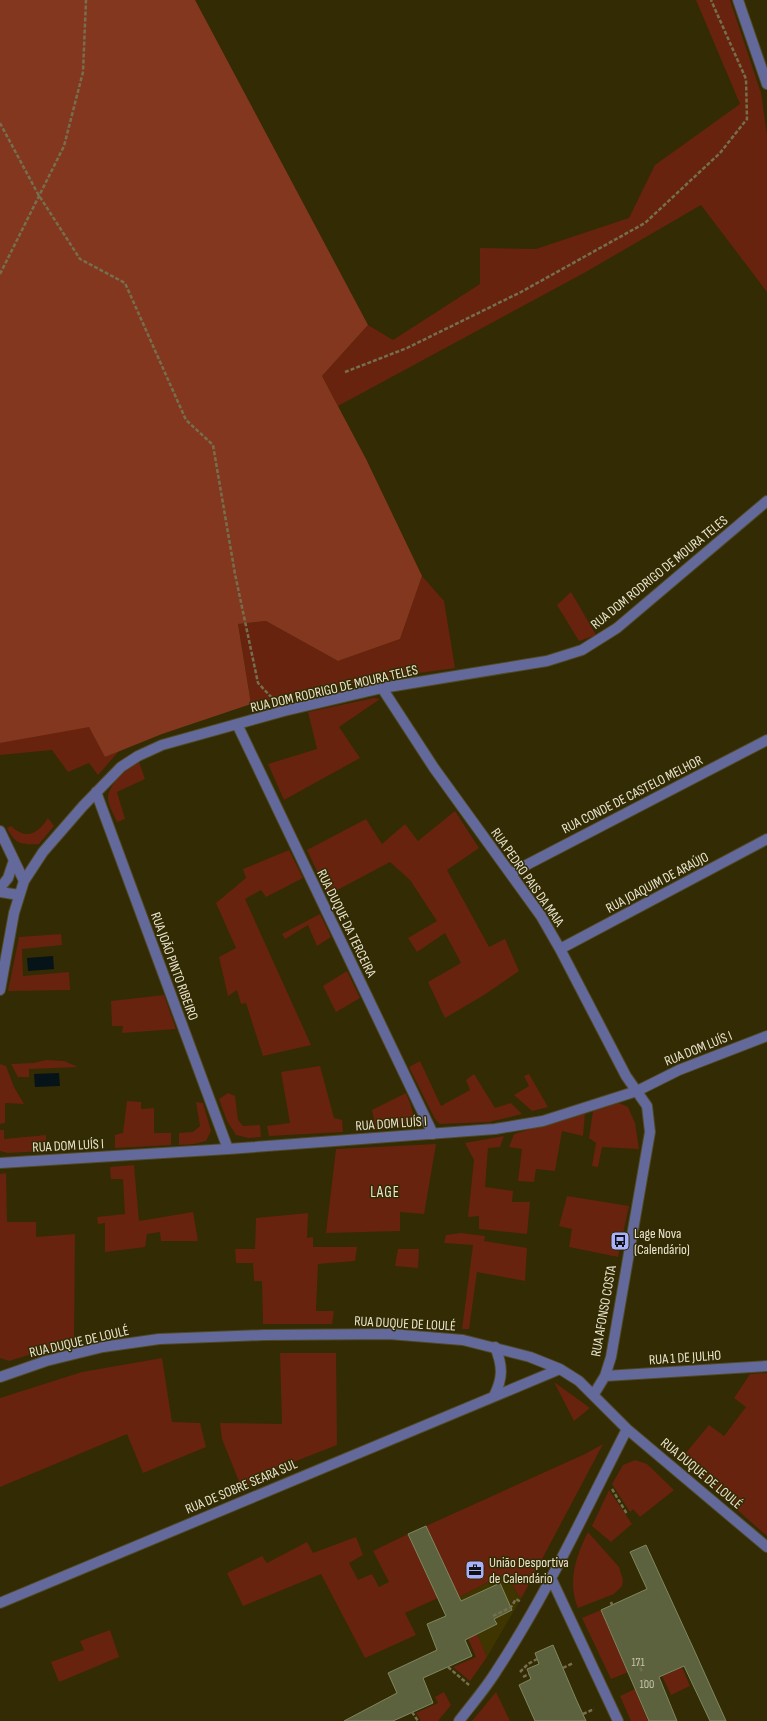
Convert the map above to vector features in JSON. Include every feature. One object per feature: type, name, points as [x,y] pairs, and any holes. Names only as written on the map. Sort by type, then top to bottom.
[{"type":"street","points":[[738,0],[767,84]]},
{"type":"street","name":"RUA DOM RODRIGO DE MOURA TELES","points":[[0,990],[19,895],[24,880],[43,852],[96,792],[121,767],[138,756],[162,745],[284,711],[382,688],[519,667],[547,661],[582,650],[617,628],[767,501]]},
{"type":"street","name":"RUA PEDRO PAIS DA MAIA","points":[[382,688],[438,774],[541,916],[560,949],[626,1076],[637,1091]]},
{"type":"street","name":"RUA DUQUE DA TERCEIRA","points":[[237,724],[433,1134]]},
{"type":"street","name":"RUA CONDE DE CASTELO MELHOR","points":[[511,873],[767,740]]},
{"type":"street","name":"RUA JOÃO PINTO RIBEIRO","points":[[96,792],[228,1150]]},
{"type":"street","points":[[0,831],[24,880]]},
{"type":"street","name":"RUA JOAQUIM DE ARAÚJO","points":[[560,949],[767,839]]},
{"type":"street","points":[[0,888],[8,878],[14,860]]},
{"type":"street","points":[[0,892],[19,895]]},
{"type":"street","name":"RUA DOM LUÍS I","points":[[0,1163],[228,1150],[519,1126],[637,1091],[679,1070],[767,1036]]},
{"type":"street","name":"RUA AFONSO COSTA","points":[[594,1394],[605,1376],[611,1356],[650,1132],[647,1106],[637,1091]]},
{"type":"street","name":"RUA DUQUE DE LOULÉ","points":[[0,1377],[46,1362],[103,1347],[160,1339],[264,1335],[389,1334],[464,1340],[530,1357],[560,1369],[579,1381],[594,1394],[627,1429],[767,1547]]},
{"type":"street","points":[[494,1396],[500,1384],[502,1370],[495,1347]]},
{"type":"street","name":"RUA 1 DE JULHO","points":[[605,1376],[767,1366]]},
{"type":"street","name":"RUA DE SOBRE SEARA SUL","points":[[0,1603],[560,1369]]},
{"type":"street","points":[[459,1721],[497,1670],[551,1578],[627,1429]]},
{"type":"street","points":[[551,1578],[618,1721]]},
{"type":"path","points":[[0,274],[38,194],[64,146],[83,72],[86,0]]},
{"type":"path","points":[[345,372],[407,348],[521,292],[645,223],[720,153],[747,119],[746,80],[711,0]]},
{"type":"path","points":[[0,123],[38,194],[80,259],[125,283],[186,420],[213,445],[235,574],[258,683],[284,711]]},
{"type":"path","points":[[609,1485],[627,1514]]},
{"type":"path","points":[[493,1616],[496,1613],[511,1607],[516,1600],[523,1603]]},
{"type":"path","points":[[520,1672],[528,1664],[537,1659]]},
{"type":"path","points":[[638,1662],[642,1672]]},
{"type":"path","points":[[563,1668],[573,1663]]},
{"type":"path","points":[[448,1667],[471,1686]]},
{"type":"path","points":[[523,1677],[529,1674]]},
{"type":"path","points":[[644,1679],[647,1684]]},
{"type":"path","points":[[583,1714],[594,1709]]},
{"type":"path","points":[[412,1712],[418,1721]]},
{"type":"shaded area","points":[[0,0],[195,0],[368,325],[322,376],[366,459],[422,576],[400,639],[338,661],[266,621],[238,624],[251,704],[162,734],[105,757],[89,727],[0,743]]},
{"type":"shaded area","points":[[696,0],[730,0],[761,93],[767,135],[767,292],[701,205],[584,273],[338,406],[322,376],[368,325],[393,340],[480,284],[480,248],[536,249],[629,218],[655,165],[740,104]]},
{"type":"shaded area","points":[[422,576],[444,601],[455,668],[369,680],[251,704],[238,624],[266,621],[338,661],[400,639]]},
{"type":"shaded area","points":[[571,592],[596,635],[579,641],[557,605]]},
{"type":"shaded area","points":[[374,698],[380,699],[339,727],[360,758],[284,800],[268,764],[317,749],[308,712]]},
{"type":"shaded area","points":[[89,726],[105,757],[119,751],[98,775],[89,763],[68,772],[52,750],[0,755],[0,743]]},
{"type":"shaded area","points":[[139,762],[145,779],[117,792],[125,819],[117,822],[109,802],[109,791],[120,776]]},
{"type":"shaded area","points":[[455,811],[479,848],[447,870],[489,947],[505,939],[519,971],[484,995],[445,1018],[428,982],[461,963],[445,933],[417,952],[408,938],[437,921],[410,880],[390,862],[328,895],[307,850],[366,819],[382,844],[405,824],[418,841]]},
{"type":"shaded area","points":[[48,818],[54,826],[39,844],[23,844],[19,842],[13,837],[7,828],[11,826],[22,833],[32,833],[40,828]]},
{"type":"shaded area","points":[[289,850],[303,878],[266,897],[261,890],[245,899],[311,1045],[263,1056],[246,1003],[241,1004],[237,990],[228,996],[219,957],[236,948],[216,903],[246,878],[243,869]]},
{"type":"shaded area","points":[[320,914],[331,937],[317,946],[308,925],[285,939],[282,934]]},
{"type":"shaded area","points":[[61,934],[62,945],[22,949],[23,976],[69,972],[70,990],[8,991],[19,937]]},
{"type":"shaded area","points":[[53,956],[54,969],[28,971],[27,958]]},
{"type":"shaded area","points":[[347,971],[360,998],[336,1012],[323,986]]},
{"type":"shaded area","points":[[164,995],[176,1029],[122,1033],[123,1026],[112,1026],[111,1001]]},
{"type":"shaded area","points":[[46,1060],[64,1061],[78,1067],[29,1069],[29,1077],[18,1077],[11,1064],[34,1063]]},
{"type":"shaded area","points":[[420,1061],[441,1106],[470,1090],[466,1080],[474,1074],[495,1108],[511,1103],[522,1114],[489,1122],[440,1124],[435,1119],[409,1067]]},
{"type":"shaded area","points":[[0,1064],[6,1066],[14,1087],[24,1104],[5,1103],[5,1123],[0,1124]]},
{"type":"shaded area","points":[[320,1066],[334,1118],[342,1120],[343,1132],[269,1136],[267,1126],[290,1123],[281,1072]]},
{"type":"shaded area","points":[[59,1073],[60,1086],[35,1087],[34,1074]]},
{"type":"shaded area","points":[[529,1074],[548,1107],[532,1111],[514,1095],[529,1086],[524,1076]]},
{"type":"shaded area","points":[[228,1093],[235,1096],[238,1120],[243,1126],[260,1125],[261,1137],[249,1138],[236,1135],[227,1121],[219,1099]]},
{"type":"shaded area","points":[[406,1093],[415,1121],[409,1127],[376,1130],[372,1110]]},
{"type":"shaded area","points":[[127,1101],[141,1102],[141,1109],[154,1108],[154,1133],[171,1133],[171,1145],[115,1148],[115,1135],[123,1133]]},
{"type":"shaded area","points":[[196,1102],[203,1103],[211,1131],[206,1141],[194,1144],[179,1145],[179,1133],[193,1132],[200,1126]]},
{"type":"shaded area","points":[[619,1103],[628,1107],[635,1123],[639,1149],[602,1147],[598,1167],[592,1166],[596,1143],[589,1138],[593,1111]]},
{"type":"shaded area","points":[[585,1113],[583,1136],[562,1131],[555,1171],[536,1169],[534,1182],[518,1181],[522,1149],[509,1147],[514,1134]]},
{"type":"shaded area","points":[[0,1130],[4,1130],[4,1139],[46,1135],[46,1151],[8,1153],[0,1151]]},
{"type":"shaded area","points":[[504,1136],[500,1147],[488,1148],[485,1187],[513,1191],[512,1202],[530,1202],[527,1234],[479,1229],[479,1216],[468,1217],[474,1160],[465,1143]]},
{"type":"shaded area","points":[[436,1144],[424,1214],[400,1212],[400,1231],[326,1233],[336,1149]]},
{"type":"shaded area","points":[[134,1165],[139,1221],[193,1212],[198,1241],[161,1241],[160,1232],[147,1234],[145,1247],[105,1252],[105,1223],[98,1224],[97,1217],[125,1214],[123,1179],[111,1179],[110,1167]]},
{"type":"shaded area","points":[[6,1173],[7,1222],[36,1222],[36,1237],[75,1234],[74,1341],[9,1361],[0,1358],[0,1174]]},
{"type":"shaded area","points":[[567,1196],[629,1206],[618,1257],[569,1247],[572,1229],[559,1226]]},
{"type":"shaded area","points":[[308,1213],[307,1238],[313,1237],[313,1247],[357,1247],[355,1261],[318,1264],[316,1311],[334,1311],[332,1324],[263,1324],[262,1281],[254,1281],[253,1263],[236,1263],[235,1249],[255,1249],[256,1218]]},
{"type":"shaded area","points":[[461,1233],[485,1236],[484,1241],[527,1248],[525,1281],[477,1272],[469,1329],[462,1329],[473,1245],[444,1243],[446,1235]]},
{"type":"shaded area","points":[[398,1249],[419,1249],[418,1268],[395,1266]]},
{"type":"shaded area","points":[[280,1353],[336,1353],[337,1445],[263,1474],[242,1489],[222,1439],[220,1423],[282,1424]]},
{"type":"shaded area","points":[[162,1358],[172,1422],[200,1423],[206,1447],[143,1473],[127,1434],[0,1487],[0,1398],[82,1372]]},
{"type":"shaded area","points":[[767,1373],[767,1536],[680,1460],[709,1425],[724,1436],[746,1407],[734,1398],[750,1374]]},
{"type":"shaded area","points":[[554,1382],[590,1408],[574,1421]]},
{"type":"shaded area","points":[[603,1444],[522,1597],[518,1595],[506,1573],[459,1597],[426,1526],[585,1454]]},
{"type":"shaded area","points":[[635,1460],[647,1464],[674,1490],[640,1517],[633,1509],[630,1512],[612,1484],[623,1465]]},
{"type":"shaded area","points":[[609,1490],[632,1524],[611,1542],[592,1526]]},
{"type":"shaded area","points":[[588,1532],[619,1567],[623,1580],[622,1586],[614,1594],[578,1608],[573,1589],[574,1569]]},
{"type":"shaded area","points":[[408,1534],[438,1598],[405,1613],[416,1635],[365,1658],[321,1574],[243,1606],[227,1573],[262,1556],[267,1563],[307,1542],[313,1553],[356,1537],[363,1555],[349,1563],[358,1580],[372,1574],[379,1587],[389,1582],[373,1551]]},
{"type":"shaded area","points":[[506,1573],[518,1595],[522,1597],[487,1657],[459,1597]]},
{"type":"shaded area","points":[[601,1610],[626,1668],[636,1669],[611,1679],[582,1618]]},
{"type":"shaded area","points":[[474,1627],[487,1657],[470,1681],[453,1667],[476,1657],[465,1631]]},
{"type":"shaded area","points":[[110,1630],[119,1657],[59,1682],[51,1662],[84,1650],[80,1641]]},
{"type":"shaded area","points":[[682,1667],[690,1686],[671,1695],[662,1676]]},
{"type":"shaded area","points":[[635,1689],[648,1721],[631,1721],[620,1696]]},
{"type":"shaded area","points":[[444,1692],[451,1705],[438,1721],[421,1721],[416,1713],[438,1703],[435,1697]]},
{"type":"shaded area","points":[[496,1692],[510,1721],[472,1721]]},
{"type":"building","points":[[426,1526],[461,1601],[500,1583],[512,1610],[494,1619],[497,1624],[465,1640],[472,1656],[423,1678],[433,1703],[393,1721],[344,1721],[397,1693],[388,1673],[437,1650],[427,1624],[446,1616],[408,1534]]},
{"type":"building","points":[[646,1545],[726,1721],[710,1721],[684,1666],[659,1677],[677,1721],[649,1721],[601,1610],[647,1589],[630,1552]]},
{"type":"building","points":[[553,1645],[586,1721],[535,1721],[519,1685],[531,1679],[527,1669],[539,1664],[535,1653]]},
{"type":"place","name":"Lage Nova (Calendário)","points":[[620,1241]]},
{"type":"place","name":"União Desportiva de Calendário","points":[[475,1570]]},
{"type":"district","name":"LAGE","points":[[385,1192]]}]
